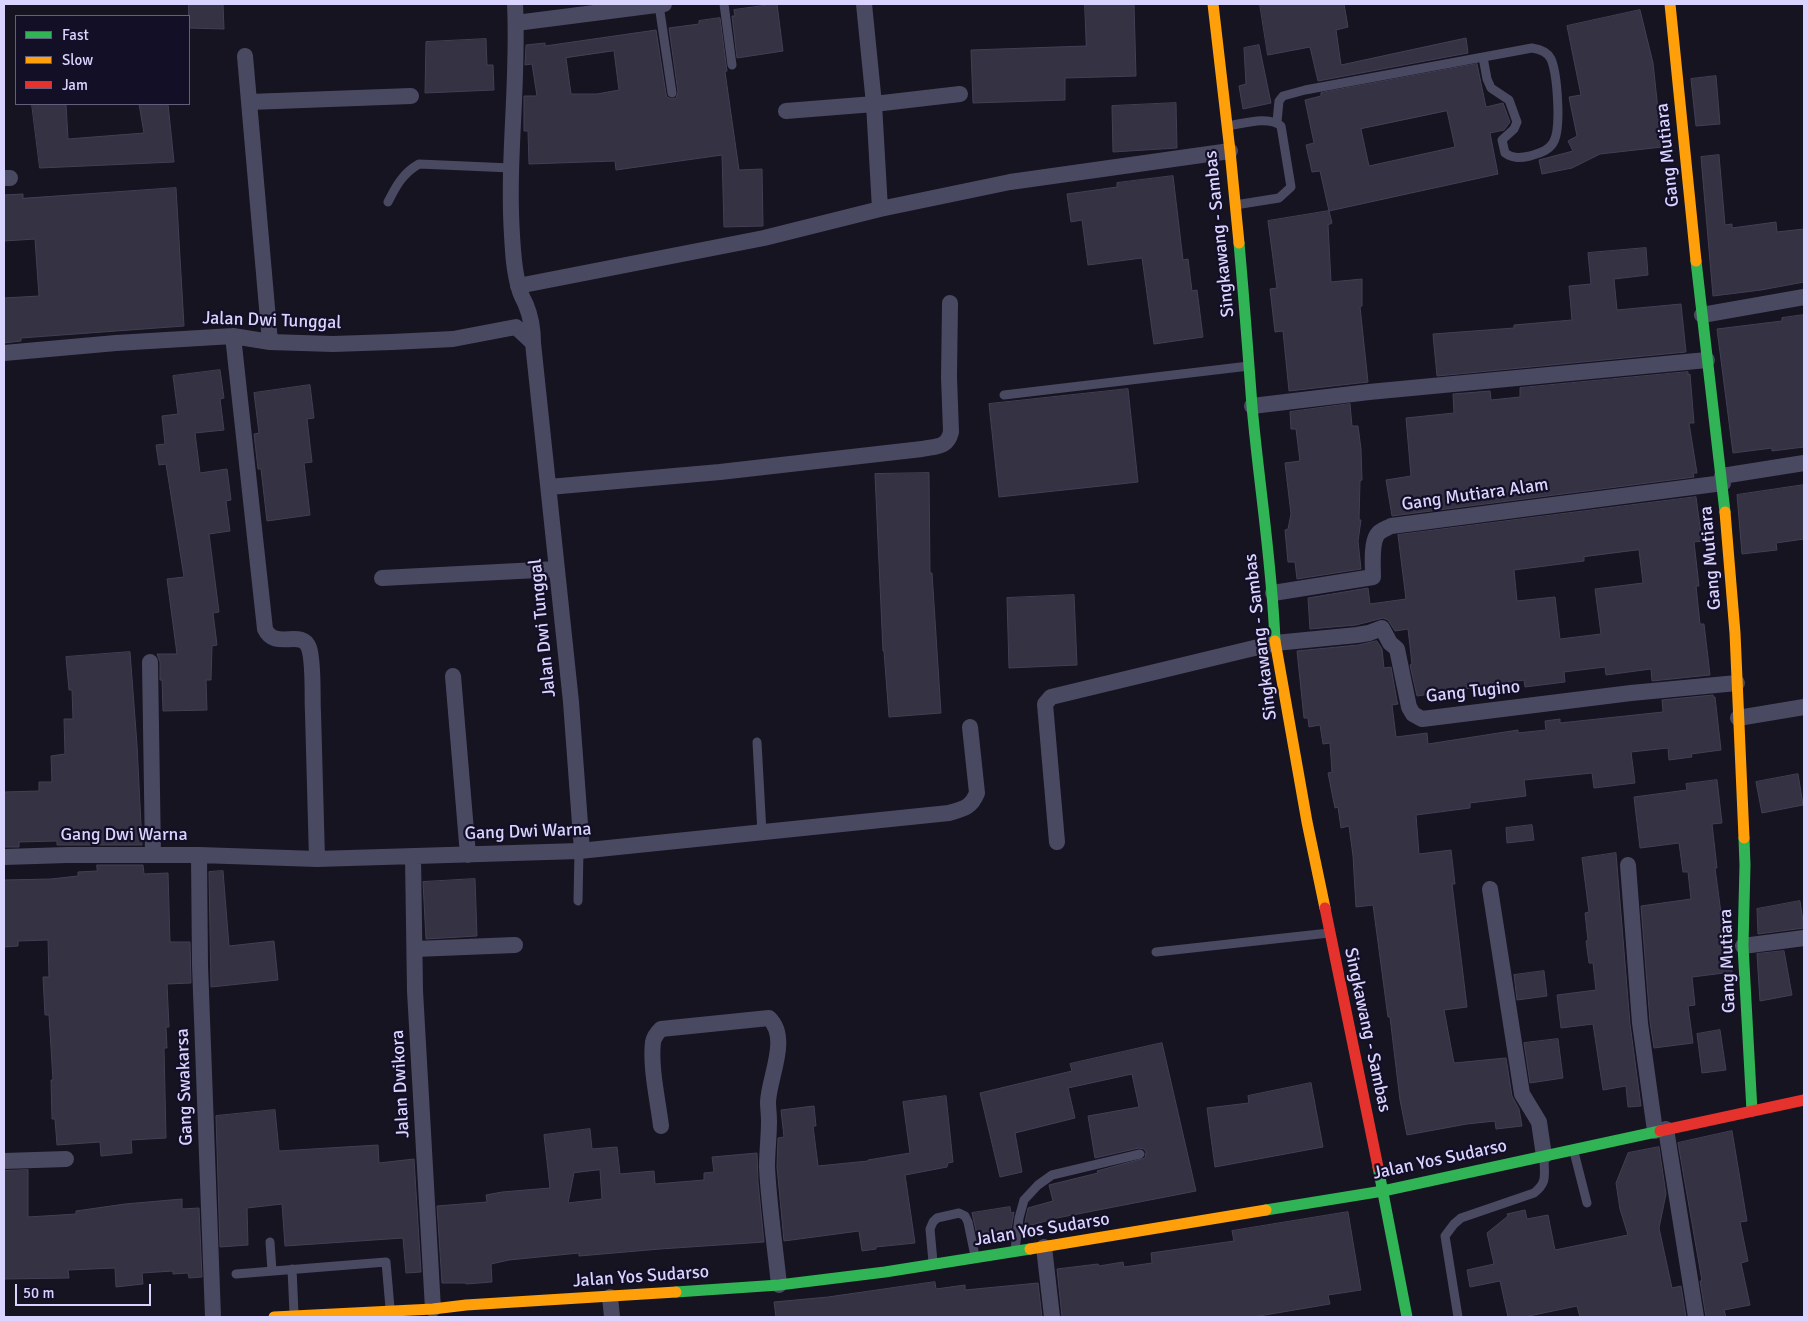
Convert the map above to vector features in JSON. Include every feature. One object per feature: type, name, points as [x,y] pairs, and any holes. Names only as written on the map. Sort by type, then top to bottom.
[{"type":"street","name":"Jalan Dwi Tunggal","points":[[514,4],[516,23],[511,168],[514,263],[519,289],[530,315],[533,329],[572,702],[581,851]]},
{"type":"street","points":[[516,23],[662,4]]},
{"type":"street","points":[[864,4],[874,104],[880,209]]},
{"type":"street","name":"Singkawang - Sambas","points":[[1213,4],[1230,151],[1252,406],[1273,593],[1275,643],[1293,748],[1329,933],[1383,1190],[1407,1317]]},
{"type":"street","name":"Gang Mutiara","points":[[1670,4],[1702,315],[1722,479],[1735,633],[1745,865],[1743,946],[1752,1111]]},
{"type":"street","points":[[245,56],[270,342]]},
{"type":"street","points":[[786,111],[874,104],[960,94]]},
{"type":"street","points":[[249,102],[411,96]]},
{"type":"street","points":[[533,342],[516,327],[515,302],[519,289],[764,238],[880,209],[1010,182],[1230,151]]},
{"type":"street","points":[[1702,315],[1804,297]]},
{"type":"street","points":[[549,486],[720,472],[922,449],[945,444],[952,432],[949,377],[950,302]]},
{"type":"street","name":"Jalan Dwi Tunggal","points":[[4,353],[116,343],[233,336],[270,342],[333,344],[453,339],[516,327]]},
{"type":"street","points":[[233,336],[265,629],[268,636],[273,639],[301,639],[306,642],[309,648],[317,859]]},
{"type":"street","points":[[1252,406],[1369,392],[1708,360]]},
{"type":"street","points":[[1722,479],[1804,463]]},
{"type":"street","name":"Gang Mutiara Alam","points":[[1273,593],[1373,577],[1377,535],[1381,530],[1391,526],[1722,479]]},
{"type":"street","points":[[382,578],[557,569]]},
{"type":"street","name":"Gang Tugino","points":[[1275,643],[1356,635],[1382,628],[1390,643],[1397,650],[1409,707],[1413,714],[1422,719],[1631,693],[1737,683]]},
{"type":"street","points":[[1057,842],[1045,704],[1051,697],[1275,643]]},
{"type":"street","points":[[150,662],[153,855]]},
{"type":"street","points":[[453,676],[468,855]]},
{"type":"street","points":[[1738,718],[1804,707]]},
{"type":"street","name":"Gang Dwi Warna","points":[[4,856],[199,855],[317,859],[581,851],[949,813],[965,808],[974,802],[977,793],[970,727]]},
{"type":"street","name":"Gang Swakarsa","points":[[199,855],[200,965],[213,1317]]},
{"type":"street","name":"Jalan Dwikora","points":[[413,856],[415,991],[433,1309]]},
{"type":"street","points":[[1628,865],[1640,1023],[1696,1317]]},
{"type":"street","points":[[1490,889],[1522,1094],[1539,1122],[1544,1156]]},
{"type":"street","points":[[1743,946],[1804,938]]},
{"type":"street","points":[[415,949],[515,944]]},
{"type":"street","points":[[661,1126],[654,1065],[653,1041],[656,1034],[661,1030],[769,1018],[774,1023],[778,1034],[777,1056],[770,1084],[768,1103],[767,1166],[779,1285]]},
{"type":"street","name":"Jalan Yos Sudarso","points":[[274,1317],[433,1309],[466,1305],[779,1285],[933,1265],[1383,1190],[1804,1100]]},
{"type":"street","points":[[4,1161],[66,1159]]},
{"type":"street","points":[[1044,1247],[1052,1317]]},
{"type":"street","points":[[610,1297],[612,1317]]},
{"type":"lane","points":[[662,4],[672,93]]},
{"type":"lane","points":[[724,4],[732,65]]},
{"type":"lane","points":[[1277,122],[1279,101],[1283,96],[1305,90],[1483,57],[1532,48],[1542,50],[1550,58],[1558,110],[1557,133],[1553,143],[1545,151],[1529,156],[1512,158],[1505,153],[1502,140],[1514,129],[1517,122],[1509,100],[1491,88],[1487,80],[1483,57]]},
{"type":"lane","points":[[1226,126],[1269,120],[1277,122],[1281,126],[1291,187],[1279,198],[1235,206]]},
{"type":"lane","points":[[388,202],[398,183],[409,170],[420,164],[511,168]]},
{"type":"lane","points":[[1004,395],[1250,366]]},
{"type":"lane","points":[[757,742],[762,833]]},
{"type":"lane","points":[[578,901],[581,851]]},
{"type":"lane","points":[[1156,952],[1329,933]]},
{"type":"lane","points":[[1574,1149],[1587,1203]]},
{"type":"lane","points":[[1015,1252],[1018,1218],[1024,1200],[1038,1184],[1052,1175],[1140,1154]]},
{"type":"lane","points":[[1458,1317],[1445,1236],[1461,1218],[1534,1193],[1542,1186],[1544,1180],[1544,1156]]},
{"type":"lane","points":[[933,1265],[930,1228],[937,1218],[958,1213],[965,1216],[968,1222],[975,1258]]},
{"type":"lane","points":[[270,1242],[272,1271]]},
{"type":"lane","points":[[236,1274],[386,1262],[390,1311]]},
{"type":"lane","points":[[292,1270],[294,1316]]},
{"type":"lane","points":[[466,1305],[467,1317]]},
{"type":"building","points":[[189,4],[223,4],[224,29],[190,28]]},
{"type":"building","points":[[777,4],[783,51],[737,58],[732,16],[735,16],[734,10]]},
{"type":"building","points":[[1085,4],[1134,4],[1136,76],[1065,78],[1065,100],[973,103],[971,50],[1086,46]]},
{"type":"building","points":[[1260,4],[1344,4],[1348,27],[1336,30],[1341,65],[1466,38],[1468,53],[1318,81],[1310,47],[1268,55]]},
{"type":"building","points":[[1640,10],[1653,63],[1662,147],[1600,154],[1572,168],[1542,174],[1539,160],[1573,151],[1568,141],[1577,136],[1569,97],[1581,95],[1567,26]]},
{"type":"building","points":[[720,18],[727,71],[725,72],[739,170],[762,169],[763,226],[724,227],[722,155],[616,170],[615,161],[529,164],[528,131],[524,131],[524,96],[537,96],[532,64],[525,65],[526,45],[545,43],[545,46],[656,30],[666,94],[667,97],[672,99],[676,98],[678,92],[669,28],[699,24],[699,21]],"holes":[[[614,51],[619,90],[597,94],[571,94],[566,58]]]},
{"type":"building","points":[[486,39],[487,65],[493,65],[494,90],[425,93],[426,42]]},
{"type":"building","points":[[1259,45],[1271,103],[1243,109],[1239,86],[1246,84],[1244,48]]},
{"type":"building","points":[[1477,64],[1486,107],[1503,103],[1510,122],[1504,130],[1490,133],[1498,174],[1329,211],[1320,171],[1312,172],[1306,145],[1314,143],[1305,100],[1321,96],[1321,93]],"holes":[[[1447,111],[1455,147],[1369,166],[1361,129]]]},
{"type":"building","points":[[1716,76],[1720,124],[1696,126],[1691,79]]},
{"type":"building","points":[[1176,103],[1177,148],[1113,152],[1112,106]]},
{"type":"building","points":[[32,105],[66,105],[68,139],[144,133],[139,105],[168,105],[174,162],[40,168]]},
{"type":"building","points":[[1719,155],[1725,225],[1732,224],[1732,228],[1776,222],[1777,232],[1804,229],[1804,282],[1713,296],[1701,157]]},
{"type":"building","points":[[1173,176],[1183,260],[1188,259],[1192,291],[1197,290],[1203,337],[1154,344],[1142,258],[1088,265],[1082,220],[1071,222],[1067,194],[1117,187],[1117,183]]},
{"type":"building","points":[[176,188],[184,326],[21,338],[21,341],[4,343],[4,298],[39,296],[35,239],[4,241],[4,195],[23,194],[23,198]]},
{"type":"building","points":[[1329,211],[1332,223],[1328,225],[1331,282],[1362,279],[1362,306],[1360,307],[1368,382],[1289,391],[1283,331],[1275,332],[1270,289],[1277,288],[1268,221]]},
{"type":"building","points":[[1646,248],[1648,275],[1614,279],[1617,310],[1681,304],[1686,352],[1437,376],[1433,334],[1514,328],[1514,325],[1572,320],[1569,286],[1591,284],[1588,253]]},
{"type":"building","points":[[1804,315],[1804,447],[1772,451],[1772,448],[1733,453],[1717,329],[1782,321],[1782,318]]},
{"type":"building","points":[[220,370],[224,398],[220,399],[224,430],[195,433],[200,473],[227,469],[231,500],[226,501],[230,531],[209,534],[219,612],[213,613],[217,645],[212,646],[211,680],[206,680],[207,710],[163,711],[162,680],[160,680],[160,662],[157,654],[177,654],[167,579],[184,577],[166,464],[159,465],[156,445],[165,444],[162,416],[178,414],[173,376]]},
{"type":"building","points":[[1688,372],[1688,375],[1690,374],[1694,423],[1689,423],[1697,473],[1693,473],[1694,477],[1392,516],[1386,480],[1411,476],[1406,418],[1454,413],[1453,394],[1490,391],[1491,400],[1520,397],[1520,388]]},
{"type":"building","points":[[310,385],[314,418],[307,419],[312,462],[304,463],[310,515],[267,521],[261,469],[258,469],[254,434],[259,433],[254,393]]},
{"type":"building","points":[[1128,389],[1138,482],[999,497],[989,404]]},
{"type":"building","points":[[1350,404],[1352,426],[1358,426],[1361,449],[1362,480],[1360,481],[1359,520],[1361,520],[1358,541],[1361,569],[1297,579],[1295,562],[1288,562],[1285,530],[1288,529],[1291,514],[1285,463],[1300,461],[1296,429],[1291,429],[1290,412]]},
{"type":"building","points":[[929,473],[930,573],[932,573],[941,713],[889,717],[883,651],[875,474]]},
{"type":"building","points":[[1804,485],[1804,539],[1776,543],[1777,550],[1742,554],[1737,495]]},
{"type":"building","points":[[1696,497],[1702,541],[1694,542],[1699,586],[1696,586],[1700,624],[1704,624],[1710,675],[1652,681],[1651,669],[1606,675],[1605,667],[1564,672],[1565,682],[1525,687],[1524,680],[1417,696],[1410,665],[1412,664],[1408,629],[1395,631],[1388,620],[1383,618],[1356,625],[1310,629],[1308,598],[1368,588],[1370,604],[1406,599],[1398,535]],"holes":[[[1639,550],[1643,583],[1595,589],[1601,634],[1560,639],[1555,597],[1517,601],[1514,570],[1584,561],[1584,557]]]},
{"type":"building","points":[[1074,595],[1077,665],[1009,668],[1007,598]]},
{"type":"building","points":[[1377,641],[1382,649],[1384,668],[1391,667],[1398,704],[1392,705],[1396,737],[1427,733],[1428,744],[1518,730],[1518,733],[1546,730],[1545,721],[1560,719],[1560,723],[1663,712],[1662,700],[1713,695],[1715,697],[1721,750],[1691,754],[1692,757],[1669,760],[1668,748],[1631,752],[1635,783],[1594,788],[1592,773],[1524,780],[1526,796],[1470,803],[1470,808],[1416,815],[1419,854],[1451,850],[1455,884],[1452,884],[1467,1007],[1444,1010],[1454,1063],[1506,1058],[1512,1096],[1519,1109],[1522,1126],[1496,1129],[1495,1121],[1407,1135],[1400,1100],[1373,905],[1356,907],[1349,826],[1341,828],[1338,807],[1335,808],[1328,773],[1332,772],[1330,743],[1323,744],[1320,725],[1309,727],[1308,718],[1304,718],[1297,651],[1358,645]]},
{"type":"building","points":[[130,652],[142,845],[57,845],[57,841],[19,842],[19,847],[4,847],[4,792],[39,791],[39,782],[52,782],[51,756],[65,754],[64,719],[73,719],[72,690],[69,690],[66,657]]},
{"type":"building","points":[[1798,774],[1803,805],[1762,813],[1756,782]]},
{"type":"building","points":[[1717,780],[1722,823],[1712,824],[1717,868],[1715,868],[1727,958],[1731,958],[1732,972],[1692,977],[1695,1005],[1688,1006],[1693,1043],[1654,1048],[1650,1022],[1641,906],[1691,899],[1688,872],[1683,872],[1679,843],[1640,848],[1634,797],[1687,790],[1686,784]]},
{"type":"building","points":[[1532,825],[1534,840],[1507,843],[1506,828]]},
{"type":"building","points":[[1616,853],[1630,1024],[1641,1106],[1628,1107],[1626,1086],[1603,1090],[1593,1024],[1561,1028],[1557,995],[1596,990],[1593,963],[1589,963],[1586,941],[1588,940],[1585,913],[1589,912],[1582,858]]},
{"type":"building","points":[[97,865],[143,865],[144,874],[168,873],[170,942],[190,942],[191,983],[167,984],[169,1027],[166,1027],[167,1048],[164,1048],[166,1138],[131,1140],[132,1153],[101,1156],[100,1142],[57,1145],[55,1119],[52,1119],[51,1080],[53,1080],[49,1015],[45,1015],[43,977],[49,977],[48,940],[18,941],[18,946],[4,947],[4,880],[51,879],[78,876],[78,872],[97,871]]},
{"type":"building","points":[[223,871],[229,946],[274,941],[278,980],[211,987],[209,872]]},
{"type":"building","points":[[475,879],[477,936],[426,939],[423,882]]},
{"type":"building","points":[[1800,901],[1804,928],[1758,934],[1757,909]]},
{"type":"building","points":[[1784,951],[1792,995],[1760,1001],[1757,954]]},
{"type":"building","points":[[1544,971],[1547,996],[1517,1000],[1514,975]]},
{"type":"building","points":[[1720,1030],[1726,1070],[1702,1073],[1697,1034]]},
{"type":"building","points":[[1558,1039],[1563,1078],[1530,1083],[1524,1043]]},
{"type":"building","points":[[1162,1043],[1196,1191],[1057,1218],[1024,1227],[1028,1208],[1053,1201],[1049,1185],[1098,1173],[1097,1171],[1145,1158],[1146,1152],[1144,1149],[1139,1148],[1095,1158],[1088,1116],[1139,1107],[1132,1074],[1068,1088],[1075,1118],[1015,1133],[1022,1172],[1000,1177],[980,1093],[1072,1071],[1070,1064]]},
{"type":"building","points":[[1311,1083],[1323,1147],[1215,1167],[1207,1108],[1249,1103],[1248,1096]]},
{"type":"building","points":[[946,1096],[953,1162],[948,1163],[947,1167],[905,1175],[915,1243],[876,1247],[876,1249],[862,1251],[859,1231],[784,1241],[777,1167],[778,1138],[784,1137],[781,1110],[814,1106],[816,1126],[813,1126],[818,1166],[868,1161],[910,1153],[903,1102]]},
{"type":"building","points":[[275,1110],[279,1151],[378,1145],[379,1163],[414,1159],[421,1272],[406,1273],[403,1238],[285,1246],[282,1204],[247,1208],[248,1245],[220,1247],[216,1116]]},
{"type":"building","points":[[590,1129],[592,1149],[617,1147],[620,1174],[654,1171],[655,1184],[704,1180],[704,1173],[714,1172],[712,1157],[757,1153],[764,1242],[579,1256],[579,1253],[509,1260],[491,1264],[492,1282],[442,1283],[437,1206],[487,1202],[486,1195],[550,1188],[544,1135]],"holes":[[[600,1170],[602,1199],[568,1203],[574,1173]]]},
{"type":"building","points":[[1732,1131],[1747,1221],[1740,1222],[1748,1261],[1741,1263],[1750,1305],[1724,1310],[1726,1317],[1706,1317],[1700,1281],[1702,1281],[1678,1143]]},
{"type":"building","points":[[1659,1147],[1666,1194],[1659,1228],[1672,1288],[1681,1286],[1686,1317],[1580,1317],[1577,1306],[1524,1317],[1508,1317],[1500,1281],[1470,1287],[1467,1270],[1494,1264],[1487,1233],[1508,1216],[1507,1214],[1525,1210],[1527,1219],[1548,1215],[1555,1250],[1628,1235],[1620,1209],[1616,1183],[1628,1153]]},
{"type":"building","points":[[28,1170],[28,1217],[76,1214],[76,1211],[125,1204],[182,1199],[182,1209],[199,1208],[202,1277],[189,1278],[188,1273],[173,1274],[173,1271],[142,1273],[143,1284],[116,1287],[115,1268],[68,1270],[69,1278],[4,1279],[4,1171]]},
{"type":"building","points":[[1010,1207],[1011,1213],[1014,1212],[1011,1230],[977,1235],[972,1213]]},
{"type":"building","points":[[1348,1212],[1361,1290],[1328,1295],[1330,1304],[1253,1317],[1062,1317],[1057,1269],[1123,1262],[1124,1267],[1152,1263],[1151,1253],[1234,1241],[1232,1231]]},
{"type":"building","points":[[935,1282],[936,1289],[965,1285],[965,1290],[1038,1283],[1042,1317],[776,1317],[774,1302],[828,1297]]},
{"type":"traffic: fast","points":[[1239,243],[1252,406],[1271,582],[1275,641]]},
{"type":"traffic: fast","points":[[1696,261],[1725,512]]},
{"type":"traffic: fast","points":[[1744,838],[1743,946],[1752,1111]]},
{"type":"traffic: fast","points":[[1266,1210],[1383,1191],[1660,1131]]},
{"type":"traffic: fast","points":[[1378,1167],[1407,1317]]},
{"type":"traffic: fast","points":[[676,1292],[779,1285],[885,1272],[1030,1249]]},
{"type":"traffic: slow","points":[[1213,4],[1239,243]]},
{"type":"traffic: slow","points":[[1670,4],[1696,261]]},
{"type":"traffic: slow","points":[[1725,512],[1735,633],[1744,838]]},
{"type":"traffic: slow","points":[[1275,641],[1307,822],[1325,908]]},
{"type":"traffic: slow","points":[[1030,1249],[1266,1210]]},
{"type":"traffic: slow","points":[[274,1317],[433,1309],[466,1305],[676,1292]]},
{"type":"traffic: jam","points":[[1325,908],[1378,1167]]},
{"type":"traffic: jam","points":[[1660,1131],[1804,1100]]}]
